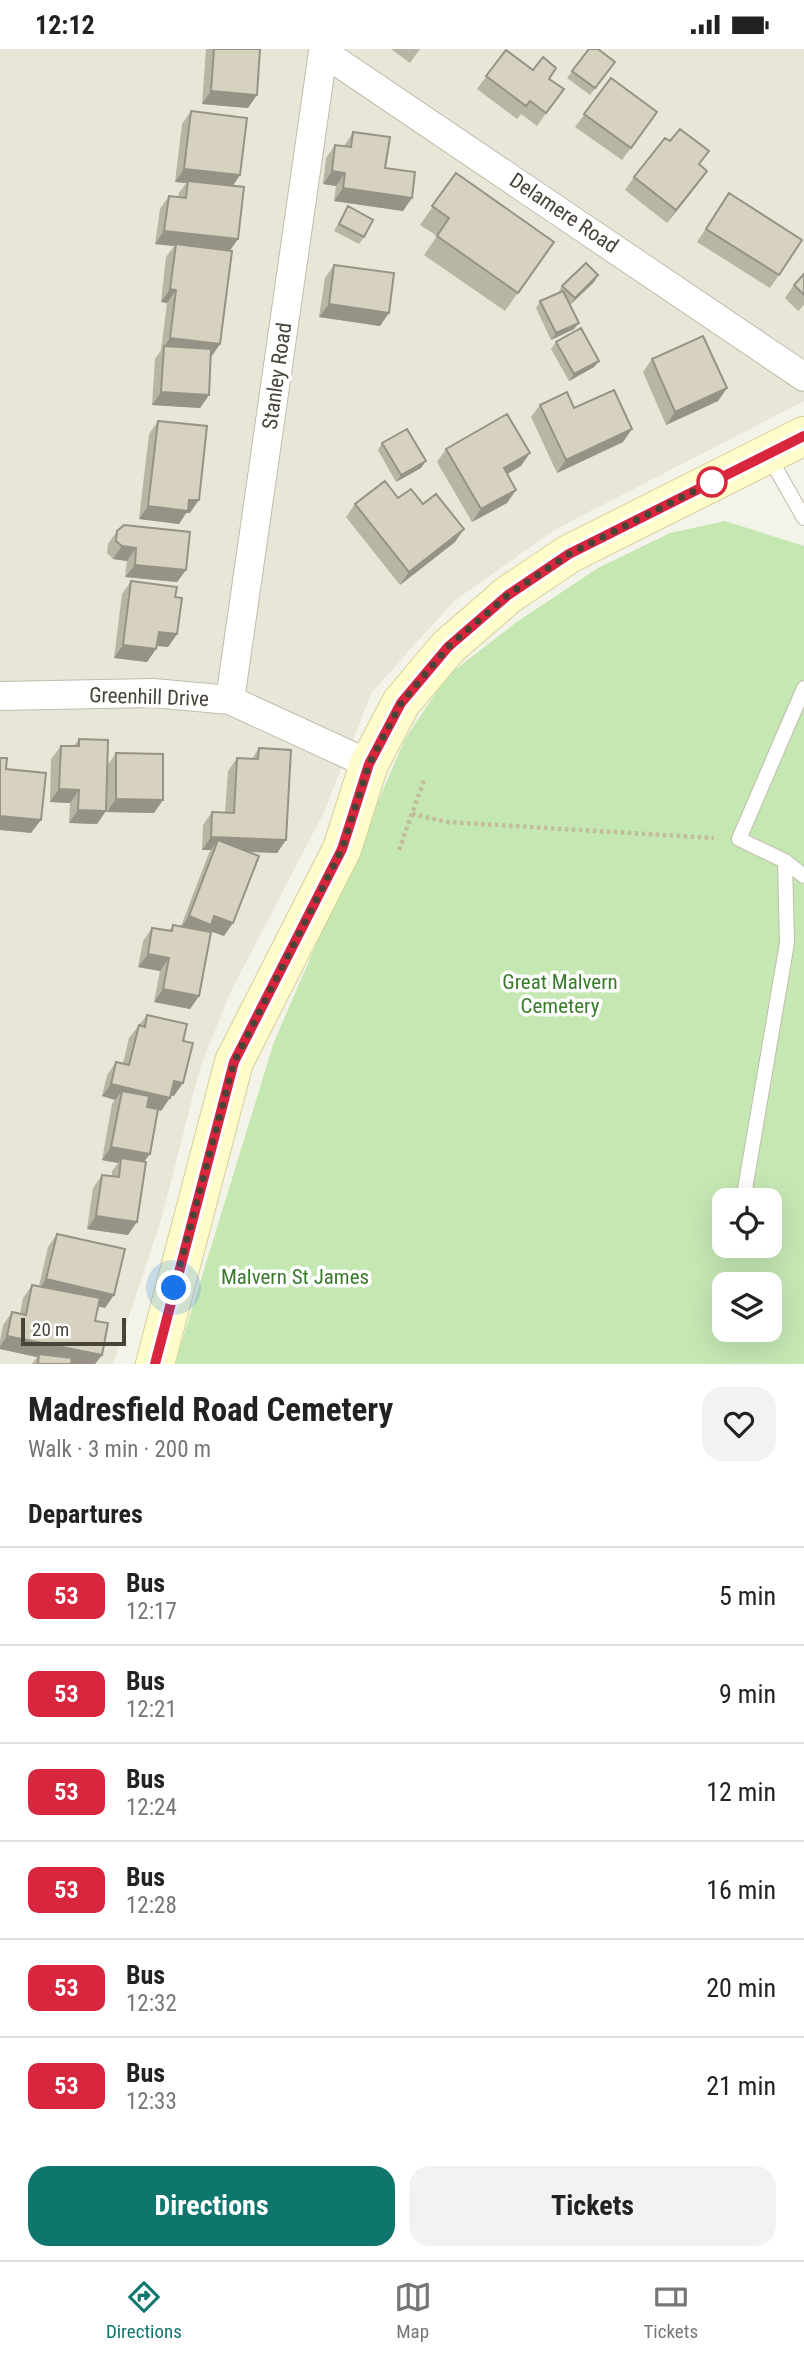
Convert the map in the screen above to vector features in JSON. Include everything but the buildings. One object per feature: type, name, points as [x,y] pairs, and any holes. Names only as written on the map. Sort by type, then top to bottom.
[{"type":"street","name":"Delamere Road","points":[[323,52],[804,377]]},
{"type":"street","name":"Stanley Road","points":[[230,700],[323,52]]},
{"type":"street","points":[[155,1364],[234,1062],[342,849],[369,764],[401,703],[448,647],[508,595],[569,554],[804,436]]},
{"type":"street","name":"Greenhill Drive","points":[[0,696],[153,693],[230,700],[369,764]]},
{"type":"lane","points":[[768,454],[804,518]]},
{"type":"lane","points":[[804,688],[739,839],[785,861],[804,876]]},
{"type":"lane","points":[[745,1188],[787,943],[785,861]]},
{"type":"path","points":[[400,850],[424,780]]},
{"type":"path","points":[[412,814],[447,822],[739,839]]},
{"type":"shaded area","points":[[0,49],[804,49],[804,401],[556,529],[454,601],[372,692],[323,814],[230,993],[200,1068],[161,1220],[113,1364],[0,1364]]},
{"type":"green space","name":"Great Malvern Cemetery","points":[[725,521],[804,546],[804,1364],[175,1364],[274,1042],[405,739],[447,676],[518,621],[598,568],[670,533]]},
{"type":"bus line","name":"53","points":[[155,1364],[234,1062],[342,849],[369,764],[401,703],[448,647],[508,595],[569,554],[804,436]]},
{"type":"route","points":[[174,1288],[234,1062],[342,849],[369,764],[401,703],[448,647],[508,595],[569,554],[718,479],[712,482]]},
{"type":"park label","name":"Malvern St James","points":[[295,1277]]}]
